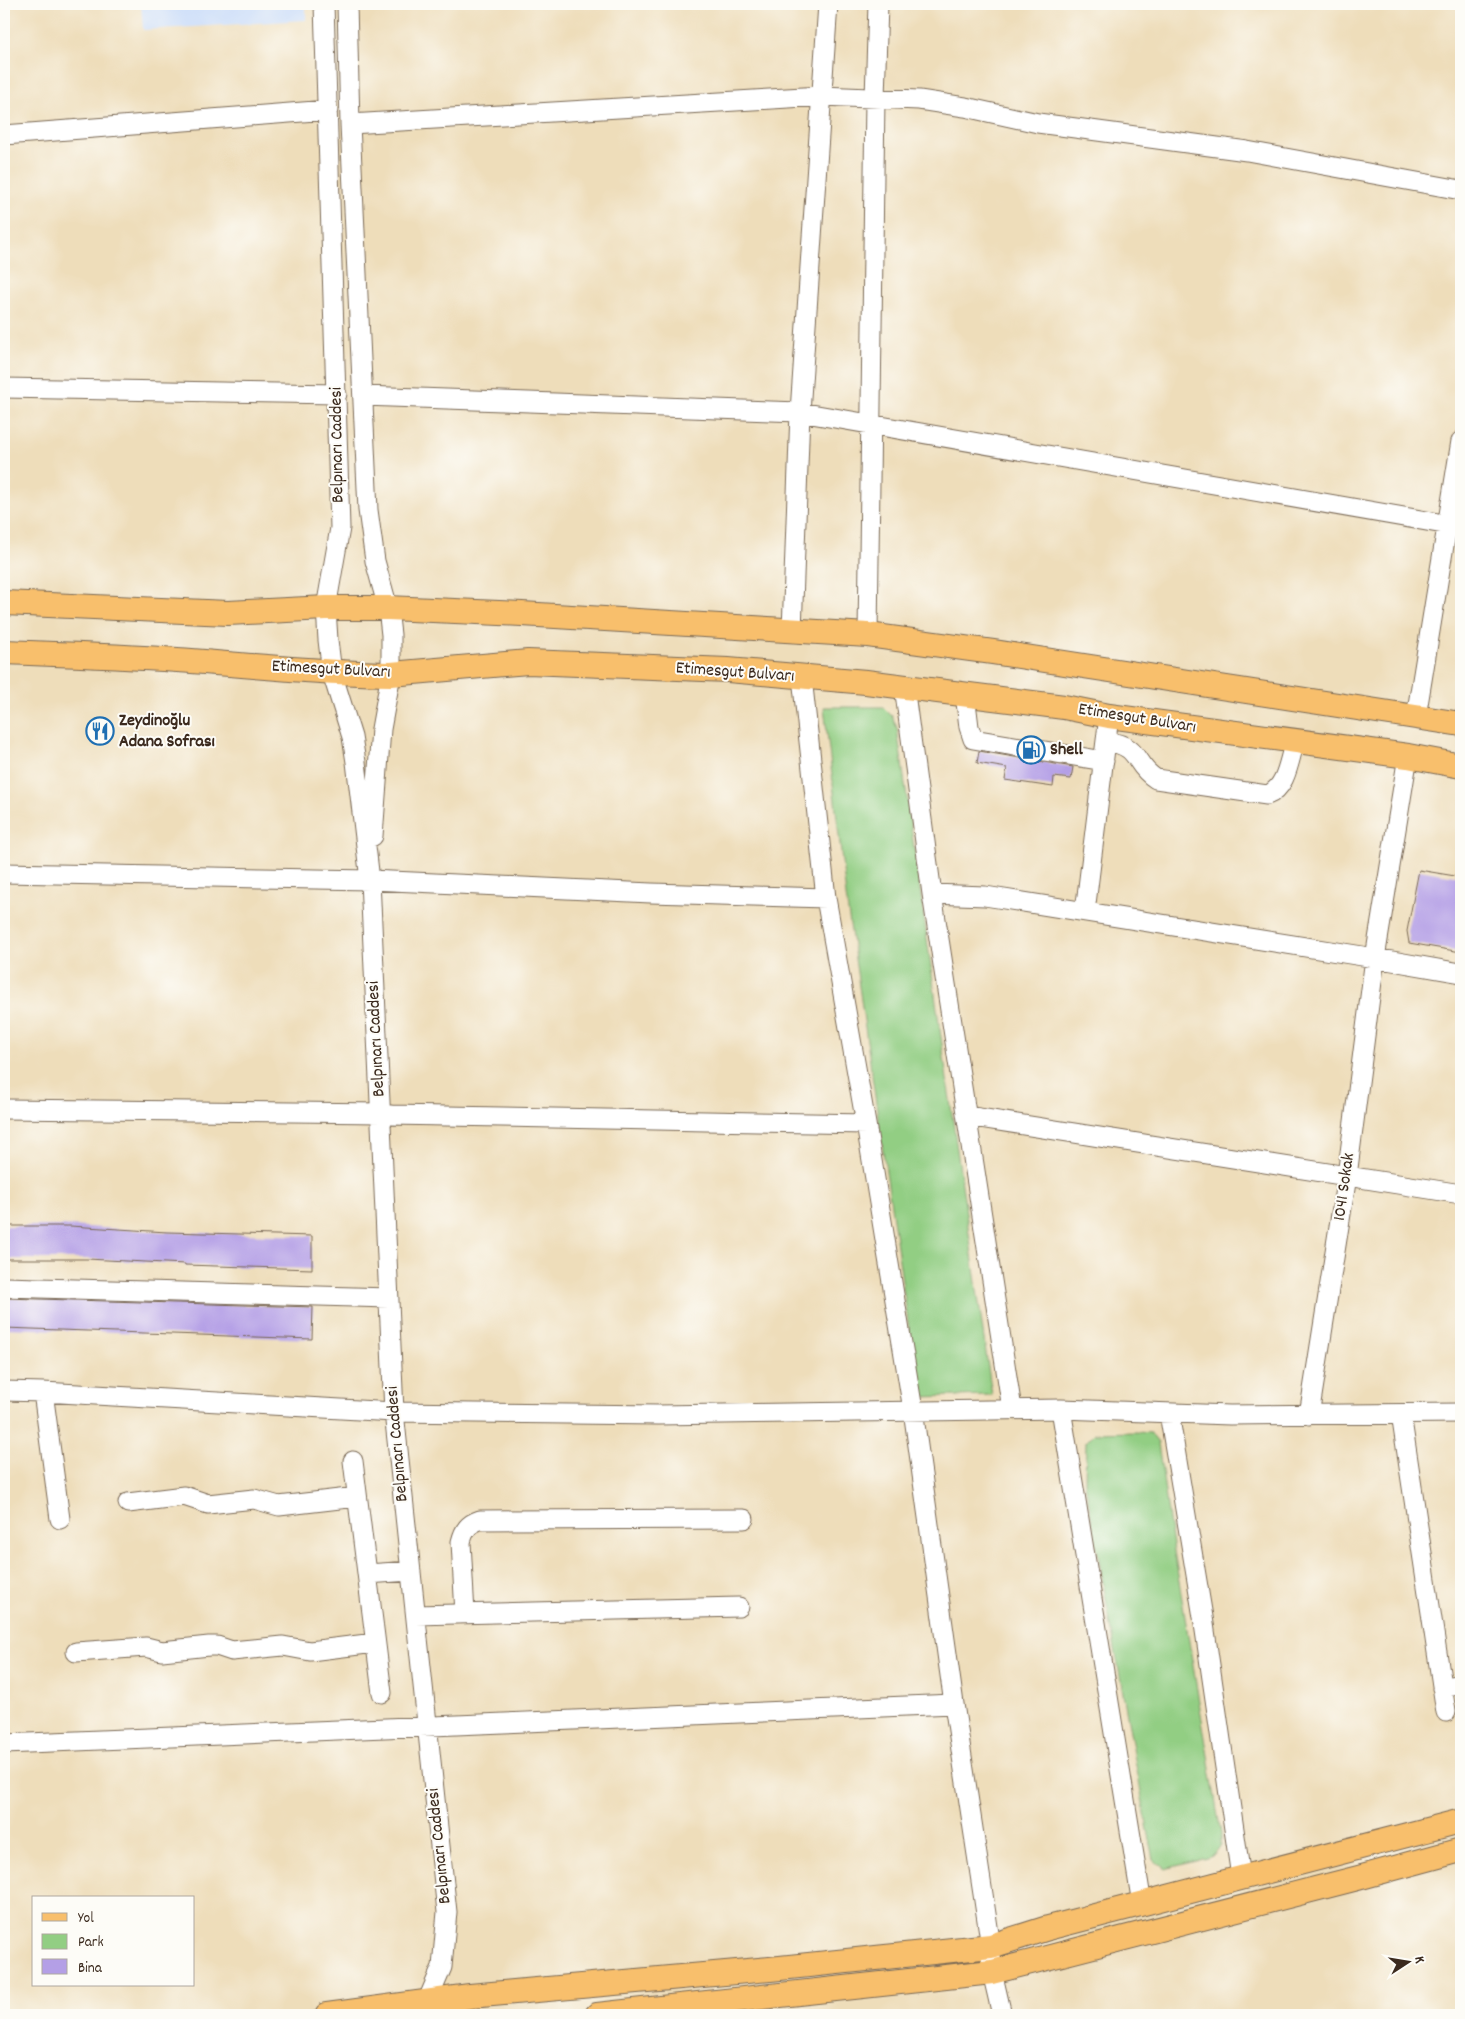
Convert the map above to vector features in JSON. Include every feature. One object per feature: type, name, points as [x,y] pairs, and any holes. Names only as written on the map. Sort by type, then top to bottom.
[{"type":"main road","points":[[4,603],[228,613],[326,608],[388,608],[522,614],[868,635],[993,652],[1461,724]]},
{"type":"main road","name":"Etimesgut Bulvarı","points":[[4,652],[163,660],[332,673],[391,674],[528,662],[728,670],[904,686],[1064,707],[1109,716],[1408,756],[1461,766]]},
{"type":"main road","points":[[328,2015],[428,2008],[991,1946],[1048,1928],[1461,1821]]},
{"type":"main road","points":[[597,2015],[992,1972],[1461,1850]]},
{"type":"street","name":"Belpınarı Caddesi","points":[[324,4],[340,528],[326,608],[332,673],[352,737],[370,880],[394,1412],[447,1912],[442,1967],[428,2008]]},
{"type":"street","name":"Belpınarı Caddesi","points":[[348,4],[350,124],[368,510],[375,561],[388,608],[391,635],[391,674],[381,729],[370,880]]},
{"type":"street","points":[[792,631],[800,412],[828,4]]},
{"type":"street","points":[[868,635],[875,98],[878,4]]},
{"type":"street","points":[[350,124],[821,96],[918,100],[965,107],[1038,123],[1248,151],[1461,190]]},
{"type":"street","points":[[4,135],[328,110]]},
{"type":"street","points":[[4,388],[337,394]]},
{"type":"street","points":[[363,396],[800,412],[871,426],[1455,526]]},
{"type":"street","points":[[1416,717],[1455,526],[1461,441]]},
{"type":"street","points":[[802,677],[826,898],[866,1124],[913,1410],[954,1704],[991,1946],[992,1972],[1002,2015]]},
{"type":"street","points":[[904,686],[932,894],[1012,1409]]},
{"type":"street","points":[[965,694],[969,727],[974,739],[1104,761]]},
{"type":"street","points":[[1085,912],[1109,716]]},
{"type":"street","points":[[1106,741],[1121,743],[1131,749],[1144,770],[1156,779],[1267,795],[1273,793],[1281,784],[1295,741]]},
{"type":"street","name":"1041 Sokak","points":[[1309,1415],[1347,1176],[1375,958],[1408,756]]},
{"type":"street","points":[[4,873],[370,880],[632,892],[826,898]]},
{"type":"street","points":[[932,894],[986,896],[1461,973]]},
{"type":"street","points":[[4,1109],[381,1112],[401,1115],[866,1124]]},
{"type":"street","points":[[967,1116],[1461,1194]]},
{"type":"street","points":[[4,1286],[389,1298]]},
{"type":"street","points":[[4,1391],[394,1412],[659,1415],[1061,1409],[1230,1415],[1461,1413]]},
{"type":"street","points":[[43,1392],[60,1519]]},
{"type":"street","points":[[1061,1409],[1142,1904]]},
{"type":"street","points":[[1169,1413],[1203,1617],[1241,1877]]},
{"type":"street","points":[[1401,1414],[1446,1712]]},
{"type":"street","points":[[353,1461],[382,1693]]},
{"type":"street","points":[[128,1503],[184,1496],[208,1504],[254,1499],[279,1506],[357,1497]]},
{"type":"street","points":[[465,1614],[461,1542],[463,1533],[468,1526],[480,1520],[744,1519]]},
{"type":"street","points":[[366,1574],[411,1571]]},
{"type":"street","points":[[416,1615],[739,1607]]},
{"type":"street","points":[[76,1652],[146,1647],[162,1651],[209,1646],[217,1646],[232,1651],[283,1646],[310,1651],[375,1643]]},
{"type":"street","points":[[1442,1688],[1461,1684]]},
{"type":"street","points":[[4,1744],[954,1704]]},
{"type":"shaded area","points":[[141,4],[306,4],[306,20],[143,30]]},
{"type":"green space","points":[[824,707],[883,707],[892,716],[897,728],[992,1395],[919,1397],[847,904]]},
{"type":"green space","points":[[1095,1433],[1150,1433],[1158,1443],[1170,1527],[1221,1834],[1221,1846],[1211,1857],[1165,1869],[1154,1860],[1085,1483],[1086,1442]]},
{"type":"building","points":[[979,751],[1073,767],[1071,779],[1054,777],[1053,787],[1005,780],[1007,768],[977,763]]},
{"type":"building","points":[[1419,870],[1461,877],[1461,952],[1409,943],[1407,931]]},
{"type":"building","points":[[4,1226],[70,1226],[167,1232],[312,1236],[312,1269],[185,1265],[87,1259],[4,1259]]},
{"type":"building","points":[[4,1298],[313,1307],[312,1339],[4,1328]]},
{"type":"place","name":"Zeydinoğlu Adana Sofrası","points":[[100,731]]},
{"type":"place","name":"Shell","points":[[1031,750]]}]
